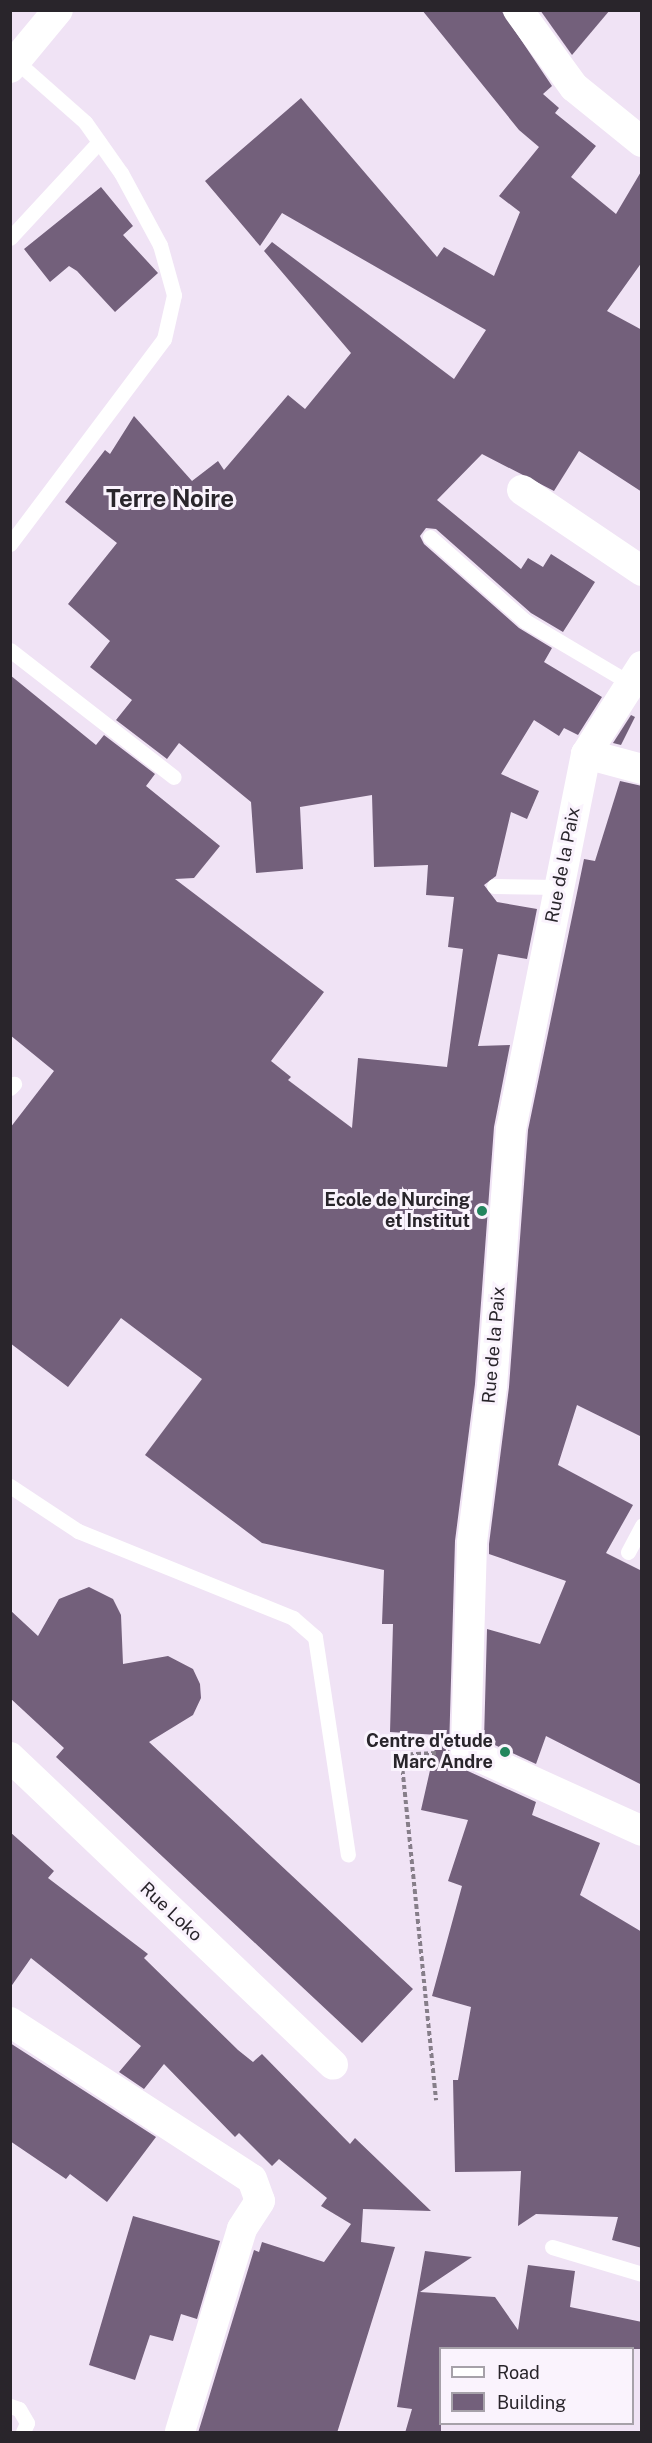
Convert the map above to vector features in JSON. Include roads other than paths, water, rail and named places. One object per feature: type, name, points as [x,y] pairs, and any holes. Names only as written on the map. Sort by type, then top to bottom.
[{"type":"street","points":[[13,65],[58,10]]},
{"type":"street","points":[[518,10],[574,87],[642,142]]},
{"type":"street","points":[[522,490],[642,572]]},
{"type":"street","points":[[636,674],[586,754],[642,769]]},
{"type":"street","name":"Rue de la Paix","points":[[586,754],[511,1128],[492,1386],[472,1543],[466,1751],[642,1831]]},
{"type":"street","name":"Rue Loko","points":[[10,1758],[333,2065]]},
{"type":"street","points":[[10,2022],[252,2179],[260,2201],[242,2229],[180,2433]]},
{"type":"lane","points":[[10,544],[164,339],[174,295],[160,245],[99,142],[53,90],[13,65]]},
{"type":"lane","points":[[10,238],[99,142]]},
{"type":"lane","points":[[430,537],[525,621],[636,674]]},
{"type":"lane","points":[[10,650],[174,777]]},
{"type":"lane","points":[[494,886],[559,887]]},
{"type":"lane","points":[[10,1486],[78,1531],[293,1618],[315,1637],[348,1855]]},
{"type":"lane","points":[[628,1552],[642,1526]]},
{"type":"lane","points":[[552,2247],[642,2274]]},
{"type":"lane","points":[[10,2406],[20,2409],[27,2423],[23,2433]]},
{"type":"place","name":"Ecole de Nurcing et Institut","points":[[482,1211]]},
{"type":"place","name":"Centre d'etude Marc Andre","points":[[505,1752]]},
{"type":"district","name":"Terre Noire","points":[[170,499]]}]
